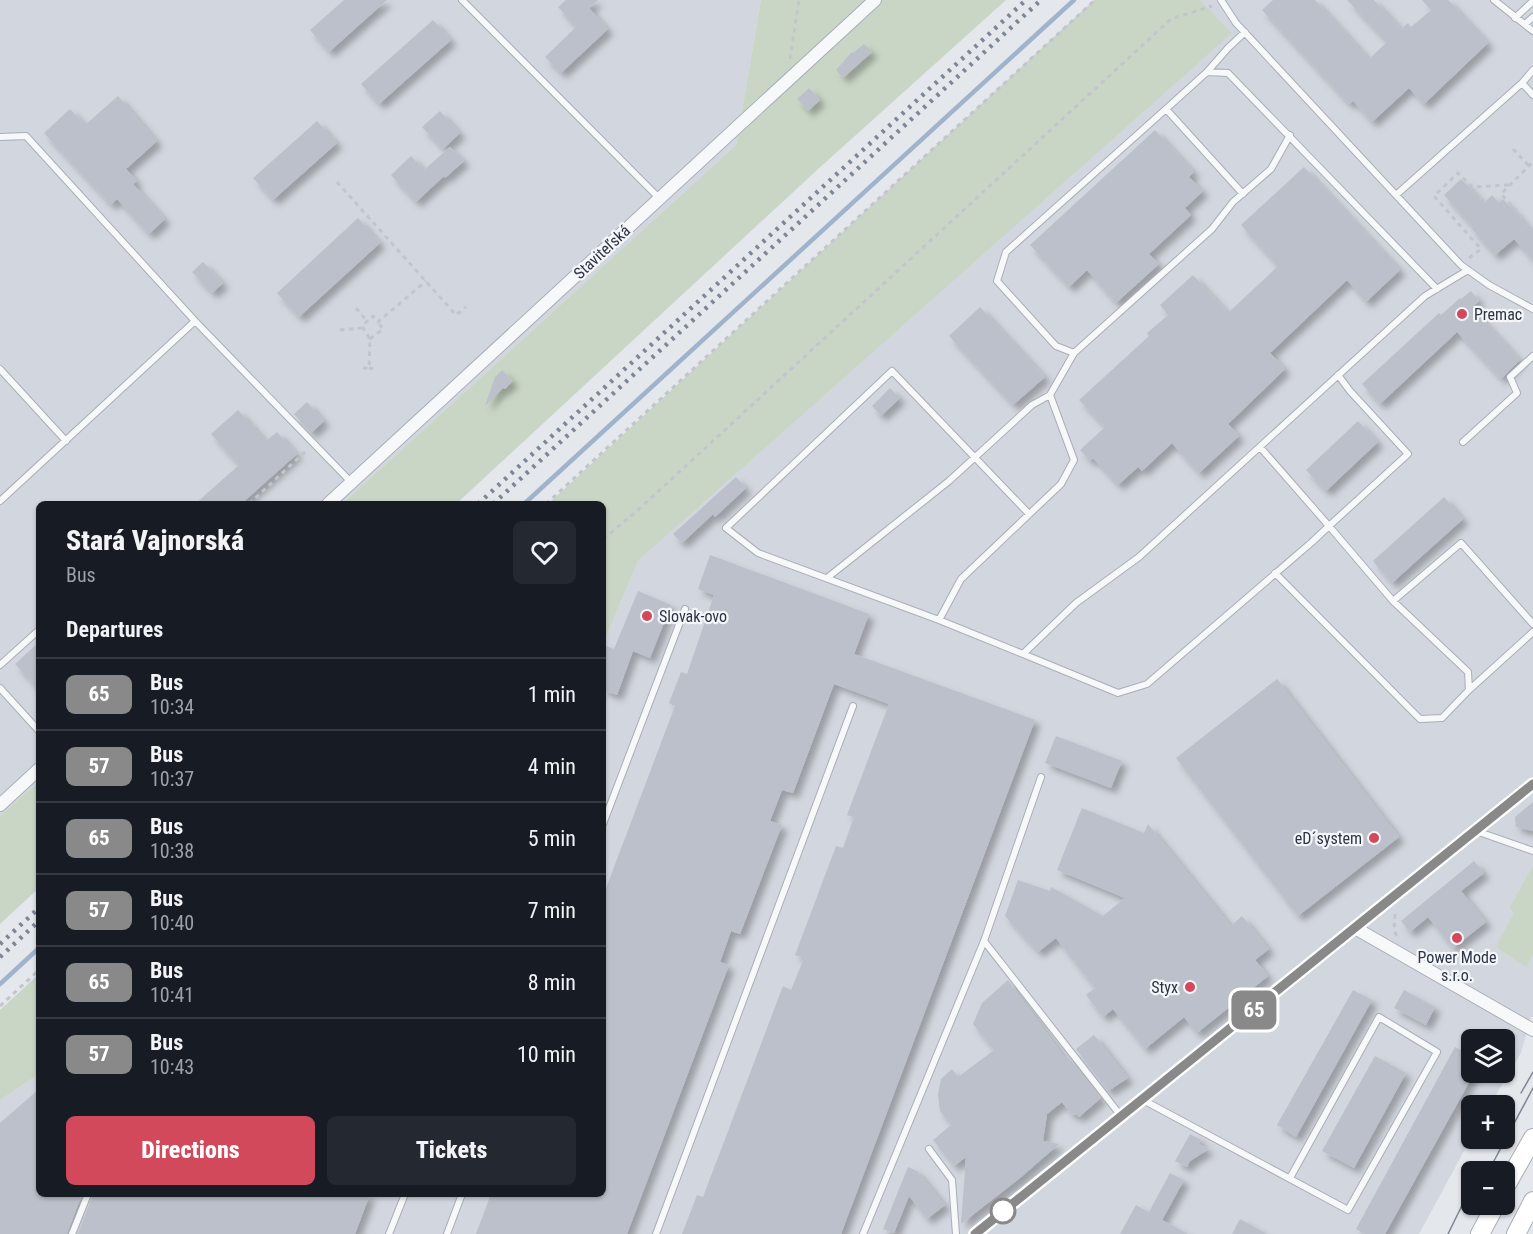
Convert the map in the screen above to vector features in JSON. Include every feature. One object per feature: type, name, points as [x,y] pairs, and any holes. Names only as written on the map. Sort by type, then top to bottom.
[{"type":"main road","points":[[1515,1170],[1533,1138]]},
{"type":"main road","points":[[1516,1234],[1533,1201]]},
{"type":"street","name":"Staviteľská","points":[[331,501],[875,0]]},
{"type":"street","points":[[0,805],[36,772]]},
{"type":"street","points":[[975,1234],[990,1229],[1122,1117],[1533,784]]},
{"type":"street","points":[[1354,928],[1533,1029]]},
{"type":"lane","points":[[462,0],[660,199]]},
{"type":"lane","points":[[1494,0],[1533,31]]},
{"type":"lane","points":[[1222,1],[1245,32],[1461,265],[1489,285],[1533,309]]},
{"type":"lane","points":[[1515,18],[1533,1]]},
{"type":"lane","points":[[1525,24],[1533,17]]},
{"type":"lane","points":[[1074,353],[1056,346],[997,281],[1006,252],[1207,72],[1245,32]]},
{"type":"lane","points":[[1396,195],[1522,83],[1533,70]]},
{"type":"lane","points":[[1207,72],[1228,73],[1268,117],[1290,135],[1437,289]]},
{"type":"lane","points":[[1522,83],[1533,95]]},
{"type":"lane","points":[[1166,109],[1243,194]]},
{"type":"lane","points":[[826,578],[949,481],[1032,405],[1050,395],[1074,353],[1212,229],[1233,202],[1271,169],[1290,135]]},
{"type":"lane","points":[[0,137],[26,136],[195,321],[351,482]]},
{"type":"lane","points":[[1023,654],[1076,603],[1139,558],[1425,296],[1468,270]]},
{"type":"lane","points":[[0,501],[195,321]]},
{"type":"lane","points":[[1463,442],[1517,393],[1510,377],[1533,356]]},
{"type":"lane","points":[[0,369],[66,441]]},
{"type":"lane","points":[[1029,514],[892,371],[726,528],[758,553],[939,620],[1118,693],[1147,684],[1408,454],[1350,392],[1338,375]]},
{"type":"lane","points":[[939,620],[961,579],[1061,484],[1074,460],[1050,395]]},
{"type":"lane","points":[[1260,447],[1393,601],[1468,672],[1469,690]]},
{"type":"lane","points":[[1393,601],[1461,543],[1533,624]]},
{"type":"lane","points":[[1275,573],[1420,719],[1442,718],[1469,690],[1533,633]]},
{"type":"lane","points":[[606,816],[685,609]]},
{"type":"lane","points":[[0,665],[36,633]]},
{"type":"lane","points":[[0,688],[36,728]]},
{"type":"lane","points":[[656,1234],[853,706]]},
{"type":"lane","points":[[862,1234],[984,941],[1041,777]]},
{"type":"lane","points":[[1475,830],[1533,851]]},
{"type":"lane","points":[[984,941],[1122,1117]]},
{"type":"lane","points":[[1143,1100],[1348,1210],[1437,1052],[1379,1017],[1290,1178]]},
{"type":"lane","points":[[929,1149],[952,1180],[956,1234]]},
{"type":"lane","points":[[72,1234],[87,1197]]},
{"type":"lane","points":[[389,1234],[404,1197]]},
{"type":"lane","points":[[447,1234],[461,1197]]},
{"type":"path","points":[[789,79],[793,32],[799,0]]},
{"type":"path","points":[[549,501],[1095,0]]},
{"type":"path","points":[[606,537],[638,510],[1171,19],[1222,1]]},
{"type":"path","points":[[1513,149],[1529,166]]},
{"type":"path","points":[[1530,225],[1501,194],[1533,162]]},
{"type":"path","points":[[1461,265],[1481,249],[1434,195],[1458,173],[1472,187],[1510,184]]},
{"type":"path","points":[[337,182],[456,315],[466,307]]},
{"type":"path","points":[[378,322],[426,281]]},
{"type":"path","points":[[356,308],[367,321]]},
{"type":"path","points":[[340,330],[362,328],[373,316],[383,329],[370,339]]},
{"type":"path","points":[[362,328],[370,339],[369,368]]},
{"type":"path","points":[[363,368],[375,369]]},
{"type":"path","points":[[252,501],[314,444]]},
{"type":"path","points":[[1399,942],[1394,929],[1395,915],[1401,908]]},
{"type":"path","points":[[0,1006],[36,973]]},
{"type":"shaded area","points":[[0,0],[761,0],[736,145],[345,501],[36,501],[36,784],[0,816]]},
{"type":"shaded area","points":[[1200,0],[1533,0],[1533,1017],[1531,1017],[1521,1053],[1515,1063],[1515,1029],[1461,1029],[1461,1083],[1503,1083],[1496,1095],[1461,1095],[1461,1149],[1465,1149],[1419,1234],[0,1234],[0,1100],[36,1076],[36,1197],[606,1197],[606,637],[638,561],[1231,33]]},
{"type":"green space","points":[[761,0],[1006,0],[817,170],[459,501],[345,501],[736,145]]},
{"type":"green space","points":[[1094,0],[1200,0],[1232,33],[638,561],[606,637],[606,501],[551,501]]},
{"type":"green space","points":[[36,784],[36,891],[0,924],[0,816]]},
{"type":"green space","points":[[1533,866],[1533,954],[1526,967],[1496,947],[1514,913],[1510,907]]},
{"type":"green space","points":[[36,977],[36,1076],[0,1100],[0,1010]]},
{"type":"building","points":[[344,0],[387,0],[329,52],[310,30]]},
{"type":"building","points":[[566,0],[598,0],[589,8],[608,29],[561,73],[545,57],[576,27],[558,7]]},
{"type":"building","points":[[1273,0],[1315,0],[1369,59],[1387,42],[1347,0],[1374,0],[1401,29],[1408,23],[1411,27],[1431,10],[1422,0],[1448,0],[1488,43],[1424,104],[1409,88],[1372,122],[1353,101],[1349,104],[1262,10]]},
{"type":"building","points":[[433,20],[451,40],[379,104],[361,84]]},
{"type":"building","points":[[864,44],[872,52],[843,78],[836,70],[852,52]]},
{"type":"building","points":[[809,88],[820,100],[808,111],[797,99]]},
{"type":"building","points":[[118,96],[157,141],[126,169],[137,181],[133,184],[165,219],[149,234],[117,199],[111,205],[44,133],[70,109],[85,125]]},
{"type":"building","points":[[440,111],[460,133],[443,149],[422,127]]},
{"type":"building","points":[[317,121],[337,143],[273,200],[253,178]]},
{"type":"building","points":[[1155,130],[1194,172],[1189,177],[1203,191],[1185,208],[1191,215],[1149,254],[1159,264],[1116,303],[1087,270],[1069,287],[1030,245]]},
{"type":"building","points":[[450,147],[464,161],[416,202],[391,175],[411,156],[424,170]]},
{"type":"building","points":[[1304,167],[1400,270],[1366,302],[1347,280],[1270,353],[1285,369],[1228,424],[1239,436],[1199,473],[1172,443],[1142,471],[1138,467],[1118,485],[1093,458],[1090,461],[1080,450],[1105,427],[1079,400],[1149,336],[1147,333],[1168,315],[1160,305],[1193,275],[1228,313],[1278,266],[1241,225]]},
{"type":"building","points":[[1461,179],[1484,203],[1492,195],[1499,203],[1503,199],[1533,232],[1533,260],[1514,239],[1495,255],[1444,195]]},
{"type":"building","points":[[358,218],[380,243],[299,317],[277,293]]},
{"type":"building","points":[[203,262],[223,283],[212,293],[192,272]]},
{"type":"building","points":[[1471,291],[1479,301],[1472,308],[1520,360],[1501,379],[1457,332],[1380,404],[1362,384],[1439,313],[1441,315]]},
{"type":"building","points":[[980,307],[1045,377],[1013,405],[949,336]]},
{"type":"building","points":[[502,370],[513,381],[485,406],[495,377]]},
{"type":"building","points":[[890,388],[900,398],[881,416],[872,406]]},
{"type":"building","points":[[307,402],[324,421],[311,433],[294,414]]},
{"type":"building","points":[[238,410],[266,441],[277,432],[297,454],[244,501],[198,501],[239,465],[211,434]]},
{"type":"building","points":[[1358,421],[1378,442],[1326,491],[1306,470]]},
{"type":"building","points":[[736,477],[746,488],[682,543],[673,534]]},
{"type":"building","points":[[1444,497],[1463,519],[1392,583],[1373,561]]},
{"type":"building","points":[[710,555],[869,614],[854,654],[1035,720],[841,1234],[682,1234],[697,1195],[703,1197],[783,986],[791,990],[804,958],[795,955],[836,846],[843,848],[854,817],[847,815],[889,704],[834,684],[793,793],[782,790],[770,821],[782,825],[740,934],[731,931],[720,962],[729,965],[627,1234],[476,1234],[490,1197],[606,1197],[606,888],[675,706],[669,703],[681,672],[687,674],[714,595],[698,589]]},
{"type":"building","name":"Slovak-ovo","points":[[638,591],[671,605],[650,658],[633,651],[617,695],[606,691],[606,646],[614,649]]},
{"type":"building","points":[[36,645],[36,687],[15,664]]},
{"type":"building","points":[[1277,679],[1399,837],[1298,916],[1176,758]]},
{"type":"building","points":[[1056,736],[1122,761],[1111,788],[1045,763]]},
{"type":"building","points":[[1533,802],[1533,831],[1516,827],[1515,817]]},
{"type":"building","points":[[1082,808],[1144,833],[1148,824],[1231,926],[1242,916],[1269,949],[1255,960],[1268,976],[1197,1033],[1184,1017],[1145,1049],[1113,1009],[1103,1017],[1086,995],[1095,988],[1056,938],[1038,952],[1005,916],[1018,880],[1050,891],[1051,887],[1103,916],[1125,898],[1057,870]]},
{"type":"building","points":[[1474,861],[1484,873],[1461,891],[1486,922],[1453,948],[1428,917],[1410,932],[1401,921]]},
{"type":"building","points":[[1008,980],[1065,1058],[1067,1056],[1101,1098],[1079,1117],[1071,1114],[1062,1102],[1047,1114],[1043,1141],[1059,1144],[961,1224],[966,1157],[954,1166],[933,1140],[951,1125],[940,1111],[938,1094],[941,1079],[952,1069],[958,1077],[994,1050],[973,1024],[982,1003]]},
{"type":"building","points":[[1353,990],[1372,1000],[1296,1137],[1277,1125]]},
{"type":"building","points":[[1404,990],[1435,1007],[1426,1025],[1394,1008]]},
{"type":"building","points":[[1094,1035],[1128,1078],[1108,1091],[1076,1049]]},
{"type":"building","points":[[1455,1047],[1461,1050],[1461,1083],[1469,1083],[1385,1234],[1365,1234],[1356,1229]]},
{"type":"building","points":[[1375,1056],[1406,1073],[1354,1168],[1322,1151]]},
{"type":"building","points":[[36,1092],[36,1197],[81,1197],[67,1234],[0,1234],[0,1123]]},
{"type":"building","points":[[1190,1134],[1201,1140],[1199,1144],[1209,1149],[1190,1161],[1187,1167],[1175,1161]]},
{"type":"building","points":[[908,1167],[917,1171],[945,1205],[927,1219],[909,1196],[894,1233],[883,1229]]},
{"type":"building","points":[[1170,1173],[1184,1180],[1162,1220],[1188,1234],[1120,1234],[1136,1205],[1149,1212]]},
{"type":"building","points":[[92,1197],[369,1197],[355,1234],[78,1234]]},
{"type":"building","points":[[1240,1219],[1267,1234],[1232,1234]]},
{"type":"waterway","points":[[527,501],[1074,0]]},
{"type":"waterway","points":[[0,984],[36,951]]},
{"type":"tram line","points":[[1521,1093],[1533,1072]]},
{"type":"tram line","points":[[1494,1161],[1533,1088]]},
{"type":"tram line","points":[[1448,1234],[1461,1207]]},
{"type":"railway","points":[[481,501],[1026,0]]},
{"type":"railway","points":[[496,501],[1041,0]]},
{"type":"railway","points":[[0,944],[36,911]]},
{"type":"railway","points":[[0,957],[36,924]]},
{"type":"bus line","name":"65","points":[[975,1234],[1533,784]]},
{"type":"place","name":"Premac","points":[[1462,314]]},
{"type":"place","name":"Slovak-ovo","points":[[647,616]]},
{"type":"place","name":"eD´system","points":[[1374,838]]},
{"type":"place","name":"Power Mode s.r.o.","points":[[1457,938]]},
{"type":"place","name":"Styx","points":[[1190,987]]}]
